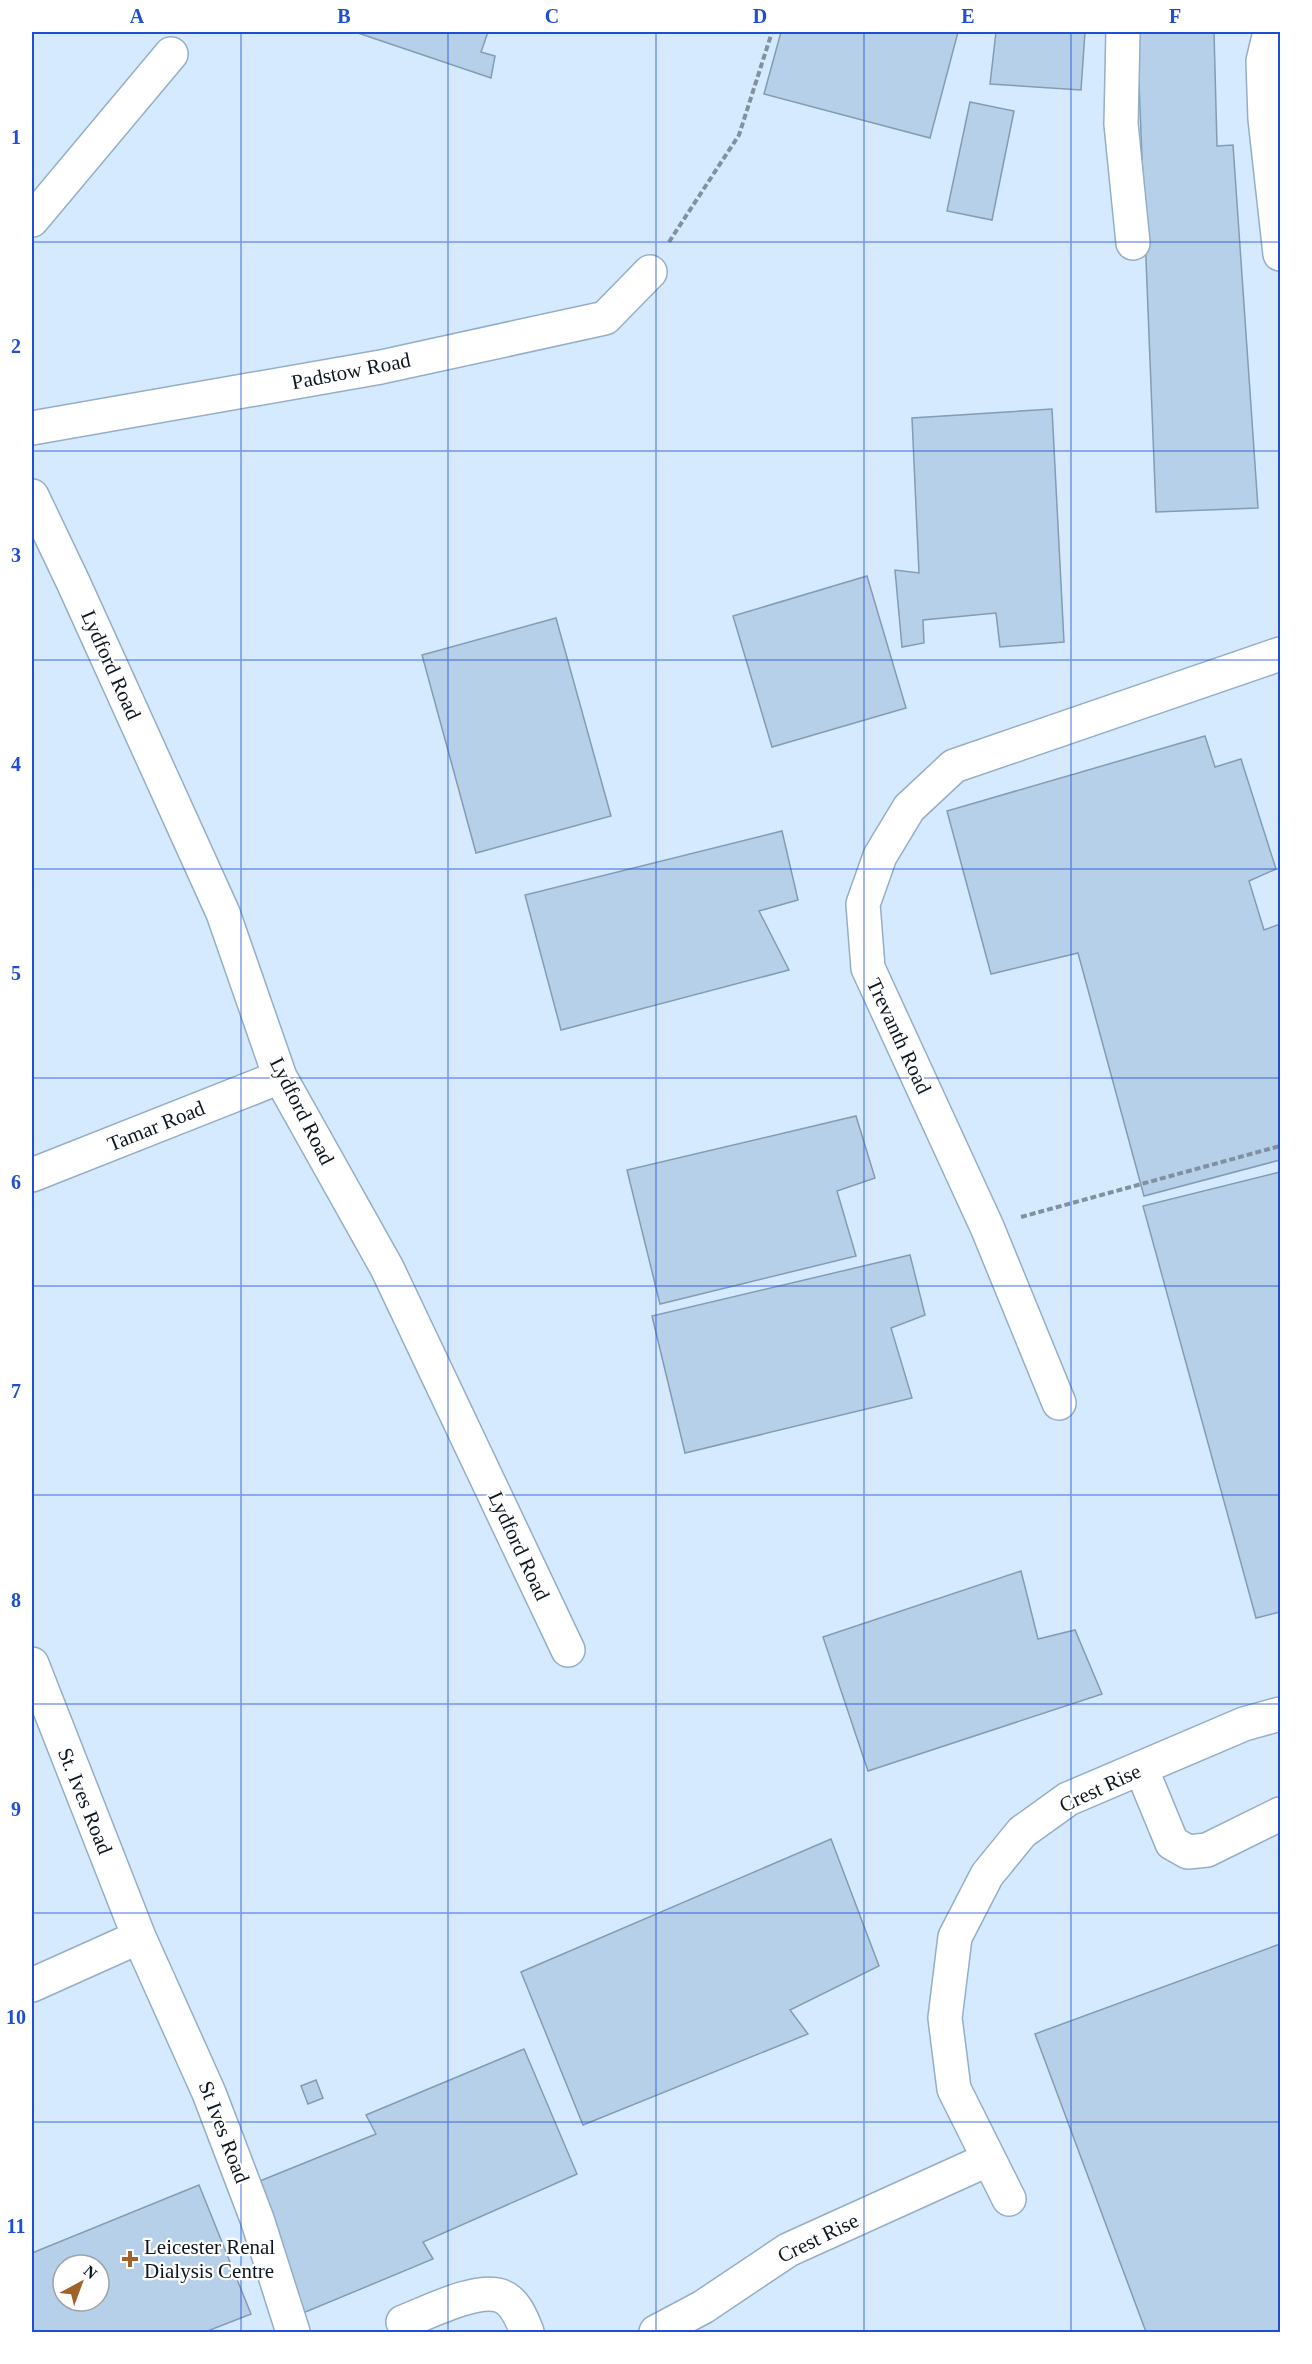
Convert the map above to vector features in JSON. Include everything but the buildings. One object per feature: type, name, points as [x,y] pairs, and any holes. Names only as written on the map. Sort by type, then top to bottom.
[{"type":"street","points":[[1123,32],[1121,124],[1133,243]]},
{"type":"street","points":[[1270,32],[1263,61],[1264,119],[1281,254]]},
{"type":"street","points":[[32,220],[171,54]]},
{"type":"street","name":"Padstow Road","points":[[32,428],[381,367],[605,318],[650,272]]},
{"type":"street","name":"Lydford Road","points":[[32,496],[223,914],[280,1077],[387,1268],[568,1650]]},
{"type":"street","name":"Trevanth Road","points":[[1059,1403],[987,1227],[868,968],[863,904],[880,856],[909,808],[954,766],[1281,654]]},
{"type":"street","name":"Tamar Road","points":[[32,1175],[280,1077]]},
{"type":"street","name":"St. Ives Road","points":[[32,1664],[139,1937]]},
{"type":"street","name":"Crest Rise","points":[[1009,2199],[954,2089],[945,2018],[955,1937],[987,1875],[1022,1832],[1068,1799],[1244,1724],[1281,1714]]},
{"type":"street","points":[[1141,1768],[1172,1843],[1188,1852],[1207,1850],[1281,1814]]},
{"type":"street","points":[[32,1985],[139,1937]]},
{"type":"street","name":"St Ives Road","points":[[139,1937],[209,2092],[257,2219],[293,2332]]},
{"type":"street","name":"Crest Rise","points":[[656,2332],[703,2307],[788,2250],[989,2159]]},
{"type":"street","points":[[403,2322],[478,2294],[501,2296],[519,2312],[527,2332]]},
{"type":"path","points":[[650,272],[739,135],[772,32]]},
{"type":"path","points":[[987,1227],[1281,1146]]},
{"type":"place","name":"Leicester Renal Dialysis Centre","points":[[130,2259]]}]
